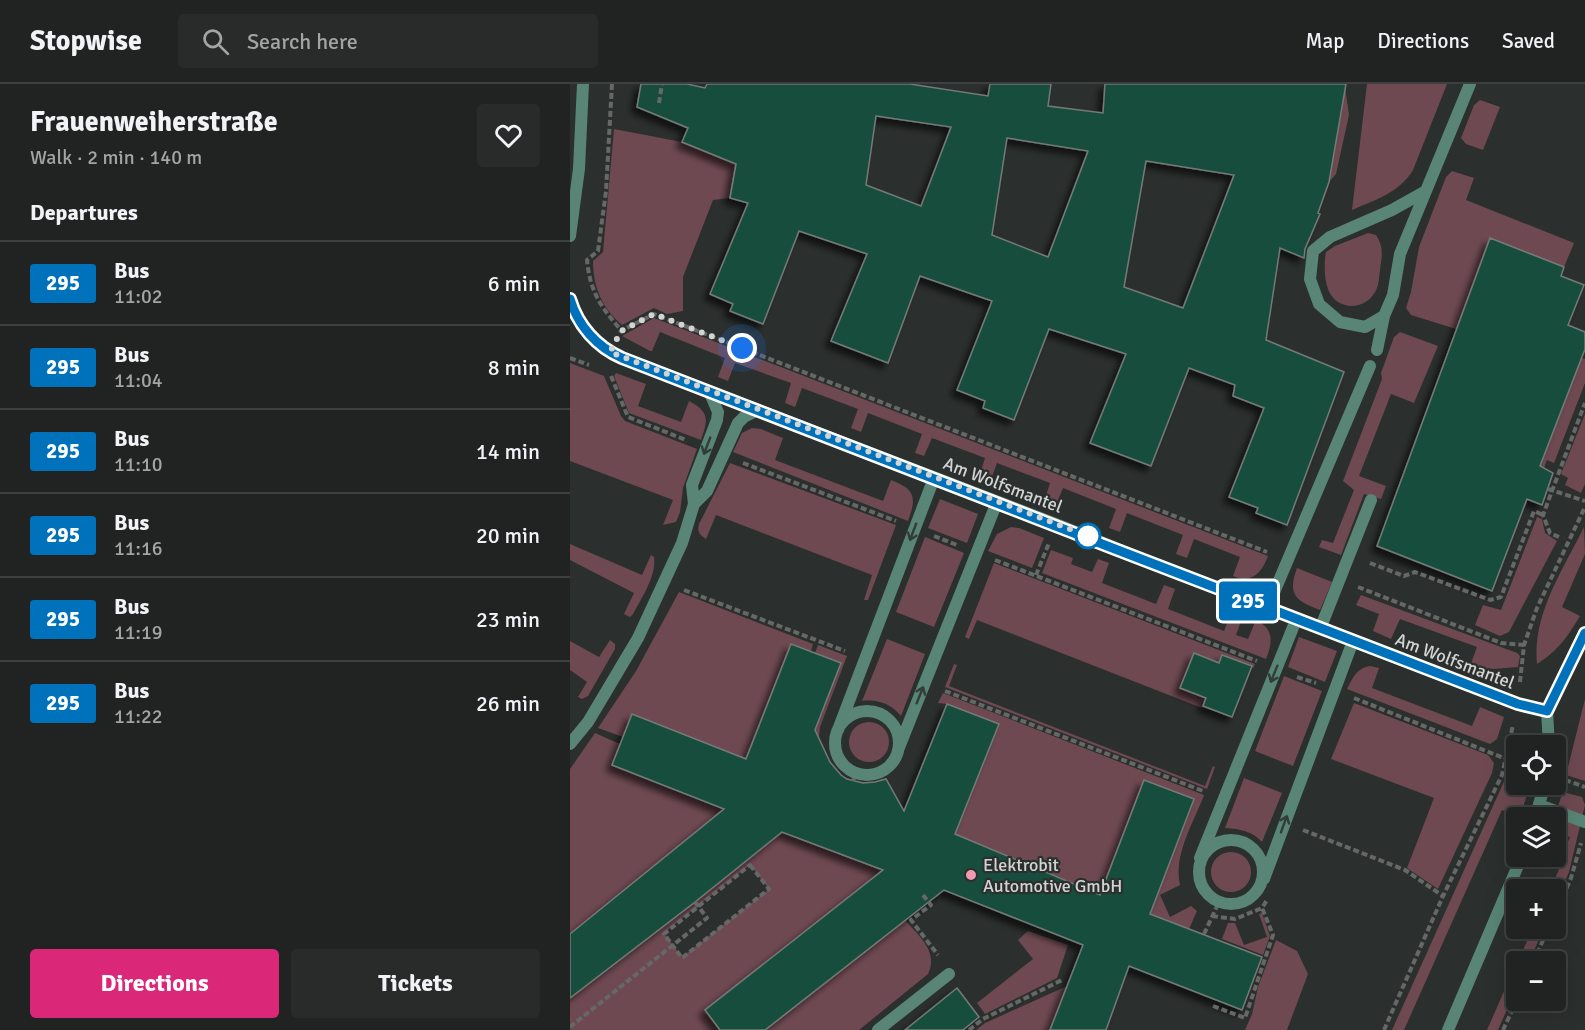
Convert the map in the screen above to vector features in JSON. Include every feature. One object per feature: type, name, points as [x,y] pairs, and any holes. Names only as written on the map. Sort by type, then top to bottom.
[{"type":"street","points":[[570,236],[579,169],[583,84]]},
{"type":"street","points":[[1377,350],[1384,316],[1393,295],[1400,254],[1470,84]]},
{"type":"street","points":[[1384,316],[1365,327],[1340,322],[1319,304],[1310,279],[1313,251],[1330,237],[1392,210],[1426,190]]},
{"type":"street","name":"Am Wolfsmantel","points":[[571,304],[586,331],[610,352],[1056,524],[1267,609],[1518,704],[1547,711]]},
{"type":"street","points":[[1267,609],[1370,366]]},
{"type":"street","points":[[570,744],[588,722],[638,638],[682,543],[693,504],[692,485],[717,420],[718,412],[709,391]]},
{"type":"street","points":[[693,504],[707,492],[738,423],[758,410]]},
{"type":"street","points":[[934,478],[838,730],[836,749],[840,759],[854,777],[878,773],[893,760],[997,502]]},
{"type":"street","points":[[1320,629],[1371,500]]},
{"type":"street","points":[[1296,620],[1200,858],[1197,872],[1201,884],[1209,895],[1219,902],[1238,904],[1249,900],[1258,891],[1353,641]]},
{"type":"street","points":[[1548,735],[1547,711],[1585,633]]},
{"type":"street","points":[[838,730],[845,720],[854,714],[874,712],[889,720],[895,728],[898,750]]},
{"type":"street","points":[[1566,821],[1584,828]]},
{"type":"street","points":[[1200,858],[1218,841],[1237,840],[1248,845],[1257,855],[1263,865],[1264,879]]},
{"type":"street","points":[[1448,1030],[1517,867]]},
{"type":"street","points":[[879,1030],[949,974]]},
{"type":"path","points":[[612,84],[606,191],[598,251],[587,260],[591,286],[605,312],[621,331]]},
{"type":"path","points":[[659,103],[662,84]]},
{"type":"path","points":[[705,448],[628,417],[610,374],[610,352],[621,331],[654,314],[1288,560]]},
{"type":"path","points":[[570,358],[590,366]]},
{"type":"path","points":[[1559,537],[1550,532],[1544,514],[1550,490],[1585,404]]},
{"type":"path","points":[[723,455],[1334,690],[1504,758]]},
{"type":"path","points":[[1550,490],[1585,501]]},
{"type":"path","points":[[1384,1030],[1443,896],[1502,775],[1518,704],[1524,645],[1537,608],[1585,507]]},
{"type":"path","points":[[1350,554],[1404,576],[1415,572],[1490,600],[1501,597],[1534,511],[1544,514]]},
{"type":"path","points":[[1036,575],[1056,524]]},
{"type":"path","points":[[1340,580],[1501,643],[1524,645]]},
{"type":"path","points":[[663,582],[865,659]]},
{"type":"path","points":[[924,683],[1224,799]]},
{"type":"path","points":[[1566,780],[1585,787]]},
{"type":"path","points":[[1298,828],[1405,870],[1443,896]]},
{"type":"path","points":[[1566,890],[1584,828]]},
{"type":"path","points":[[750,865],[769,889],[682,958],[672,945],[664,934],[697,904],[750,865]]},
{"type":"path","points":[[923,895],[931,905],[910,920],[934,950],[949,974]]},
{"type":"path","points":[[1212,916],[1234,919],[1262,908],[1268,899]]},
{"type":"path","points":[[1204,934],[1219,902]]},
{"type":"path","points":[[570,1027],[707,918],[697,904]]},
{"type":"path","points":[[1213,1006],[1245,1018],[1273,935],[1262,908]]},
{"type":"path","points":[[969,1030],[983,1019],[1062,980]]},
{"type":"path","points":[[1503,1030],[1511,1011]]},
{"type":"shaded area","points":[[1367,84],[1447,84],[1413,170],[1407,178],[1386,195],[1352,210]]},
{"type":"shaded area","points":[[1345,87],[1349,115],[1336,174],[1329,182]]},
{"type":"shaded area","points":[[1480,100],[1500,107],[1483,150],[1466,144],[1461,138],[1474,105]]},
{"type":"shaded area","points":[[614,129],[682,142],[736,164],[730,198],[713,200],[683,277],[683,311],[667,314],[654,308],[622,325],[604,304],[593,271],[593,261],[603,252]]},
{"type":"shaded area","points":[[1452,171],[1474,178],[1466,200],[1574,243],[1564,267],[1490,239],[1456,329],[1411,315],[1406,308],[1419,247],[1446,177]]},
{"type":"shaded area","points":[[1368,233],[1376,235],[1381,248],[1377,287],[1364,303],[1350,306],[1343,304],[1332,296],[1328,289],[1325,270],[1326,252]]},
{"type":"shaded area","points":[[654,318],[1268,556],[1259,572],[1250,578],[1233,576],[1240,557],[1194,539],[1187,558],[1176,554],[1183,535],[1127,513],[1120,532],[1109,528],[1116,509],[1063,488],[1055,507],[1044,502],[1050,483],[997,463],[990,482],[979,477],[985,458],[932,438],[924,456],[915,453],[922,434],[868,413],[861,432],[851,428],[858,409],[802,388],[795,407],[785,403],[791,383],[735,363],[728,381],[718,377],[725,358],[660,332],[652,351],[622,336]]},
{"type":"shaded area","points":[[1400,332],[1438,346],[1414,403],[1391,394],[1359,476],[1386,486],[1381,499],[1364,494],[1341,555],[1319,547],[1322,540],[1333,543],[1354,490],[1343,481],[1382,379],[1381,373],[1394,337]]},
{"type":"shaded area","points":[[1577,356],[1585,359],[1585,383],[1554,463],[1547,460],[1544,468],[1534,464]]},
{"type":"shaded area","points":[[570,363],[604,376],[625,421],[697,449],[683,488],[680,512],[676,522],[663,525],[673,500],[570,461]]},
{"type":"shaded area","points":[[616,373],[646,384],[638,406],[681,422],[689,401],[696,405],[706,417],[701,440],[629,413],[614,376]]},
{"type":"shaded area","points":[[1585,414],[1585,484],[1581,493],[1565,485],[1568,478],[1561,474]]},
{"type":"shaded area","points":[[752,428],[761,429],[783,438],[775,460],[883,501],[891,480],[899,483],[912,495],[913,506],[908,521],[733,452],[742,433]]},
{"type":"shaded area","points":[[730,463],[896,525],[868,600],[864,600],[872,575],[716,515],[706,539],[702,536],[698,531],[699,524]]},
{"type":"shaded area","points":[[940,499],[978,514],[967,543],[928,528]]},
{"type":"shaded area","points":[[1537,517],[1542,519],[1545,533],[1557,541],[1509,632],[1500,636],[1475,625],[1483,605],[1501,610]]},
{"type":"shaded area","points":[[1011,527],[1044,538],[1032,568],[988,551],[997,534]]},
{"type":"shaded area","points":[[1584,527],[1585,554],[1562,607],[1580,616],[1562,643],[1537,664],[1539,628],[1544,610]]},
{"type":"shaded area","points":[[925,537],[964,553],[934,627],[896,612]]},
{"type":"shaded area","points":[[570,544],[642,575],[651,555],[654,557],[648,587],[630,617],[624,614],[634,593],[570,560]]},
{"type":"shaded area","points":[[1051,550],[1073,558],[1071,564],[1092,572],[1098,559],[1109,563],[1102,583],[1156,604],[1164,585],[1175,589],[1168,609],[1224,631],[1232,611],[1243,616],[1236,635],[1248,639],[1256,620],[1269,632],[1271,642],[1266,659],[1042,573]]},
{"type":"shaded area","points":[[994,563],[1255,664],[1253,668],[1222,655],[1202,708],[977,620],[969,639],[965,637]]},
{"type":"shaded area","points":[[1297,568],[1332,582],[1320,610],[1296,596],[1293,585]]},
{"type":"shaded area","points":[[679,592],[813,644],[811,651],[791,644],[746,759],[632,714],[623,737],[598,728],[636,671]]},
{"type":"shaded area","points":[[1361,595],[1517,653],[1520,656],[1518,667],[1493,669],[1470,666],[1477,647],[1400,619],[1391,639],[1373,631],[1379,614],[1356,605]]},
{"type":"shaded area","points":[[1299,637],[1337,651],[1325,682],[1288,667]]},
{"type":"shaded area","points":[[887,639],[925,654],[901,716],[884,703],[862,701]]},
{"type":"shaded area","points":[[610,640],[615,644],[615,649],[588,696],[582,699],[578,697],[587,682],[570,670],[570,641],[599,657]]},
{"type":"shaded area","points":[[818,645],[847,656],[820,727],[818,744],[797,778],[841,663],[815,653]]},
{"type":"shaded area","points":[[954,664],[957,665],[949,686],[1205,786],[1213,766],[1215,767],[1207,789],[945,687]]},
{"type":"shaded area","points":[[1370,666],[1379,668],[1372,688],[1472,726],[1480,707],[1504,717],[1497,739],[1490,744],[1347,689],[1359,671]]},
{"type":"shaded area","points":[[1284,676],[1322,691],[1293,766],[1255,751]]},
{"type":"shaded area","points":[[943,693],[1204,795],[1182,850],[1179,862],[1180,885],[1160,895],[1170,917],[1191,906],[1197,911],[1189,929],[1150,914],[1194,799],[1144,780],[1100,895],[955,834],[999,724],[947,704],[938,703]]},
{"type":"shaded area","points":[[1585,699],[1585,781],[1566,775]]},
{"type":"shaded area","points":[[1354,703],[1488,755],[1494,763],[1492,773],[1438,889],[1407,868],[1434,798],[1331,759]]},
{"type":"shaded area","points":[[869,722],[877,723],[883,728],[888,734],[888,750],[883,756],[877,761],[869,762],[861,761],[855,756],[850,750],[849,742],[850,734],[855,728],[861,723]]},
{"type":"shaded area","points":[[595,733],[620,744],[612,766],[723,810],[570,934],[570,769]]},
{"type":"shaded area","points":[[1506,777],[1506,795],[1527,795],[1523,807],[1506,807],[1506,812],[1502,810],[1404,1030],[1392,1030]]},
{"type":"shaded area","points":[[1244,778],[1282,793],[1262,842],[1245,831],[1225,828]]},
{"type":"shaded area","points":[[1566,793],[1582,797],[1585,805],[1566,879],[1555,879],[1560,867],[1566,867],[1566,846],[1570,837],[1566,836],[1566,807],[1558,807],[1562,795],[1566,795]]},
{"type":"shaded area","points":[[776,829],[883,870],[720,1030],[570,1030],[570,998],[759,851]],"holes":[[[750,865],[769,889],[682,957],[664,933]]]},
{"type":"shaded area","points":[[1231,852],[1245,858],[1251,872],[1245,886],[1231,892],[1217,886],[1211,872],[1217,858]]},
{"type":"shaded area","points":[[1262,913],[1270,936],[1263,955],[1222,939],[1228,923],[1235,923],[1244,945],[1267,937],[1259,914]]},
{"type":"shaded area","points":[[905,920],[929,951],[931,966],[928,974],[859,1030],[765,1030]]},
{"type":"shaded area","points":[[1028,931],[1068,945],[1057,978],[985,1014],[977,1003],[1033,959],[1018,940]]},
{"type":"shaded area","points":[[1528,939],[1539,939],[1534,951],[1523,951]]},
{"type":"shaded area","points":[[1276,940],[1297,951],[1308,974],[1287,1030],[1245,1030],[1252,1014],[1258,987]]},
{"type":"shaded area","points":[[1067,986],[1050,1030],[976,1030],[985,1023]]},
{"type":"shaded area","points":[[1506,987],[1506,1011],[1498,1030],[1487,1030]]},
{"type":"building","points":[[641,84],[687,84],[705,88],[707,84],[910,84],[988,96],[990,84],[1051,84],[1048,106],[1103,113],[1105,84],[1346,84],[1329,182],[1318,213],[1320,214],[1305,249],[1304,258],[1280,248],[1266,340],[1344,372],[1287,525],[1256,513],[1258,508],[1229,497],[1264,408],[1233,396],[1235,385],[1189,368],[1151,466],[1090,443],[1126,354],[1049,329],[1014,420],[983,408],[985,401],[957,390],[992,301],[920,276],[888,363],[831,341],[867,254],[799,231],[763,324],[730,311],[733,304],[710,294],[748,203],[730,198],[736,164],[682,142],[688,128],[637,107]],"holes":[[[876,116],[951,127],[921,206],[866,185]],[[1007,138],[1088,151],[1048,257],[992,235]],[[1146,161],[1234,175],[1183,308],[1124,287]]]},
{"type":"building","points":[[1490,238],[1564,267],[1561,276],[1584,285],[1568,325],[1585,332],[1585,349],[1540,466],[1553,473],[1542,505],[1527,499],[1492,591],[1377,546]]},
{"type":"building","points":[[791,644],[841,663],[815,730],[830,762],[841,775],[863,783],[886,779],[904,811],[947,704],[999,724],[955,834],[1100,895],[1144,780],[1194,799],[1150,914],[1262,957],[1242,1010],[1129,966],[1106,1030],[1050,1030],[1083,945],[944,890],[765,1030],[720,1030],[705,1010],[883,870],[782,832],[570,998],[570,934],[724,809],[612,765],[632,714],[746,759]]},
{"type":"building","points":[[1194,653],[1219,663],[1222,655],[1252,666],[1232,717],[1203,706],[1206,698],[1180,688]]},
{"type":"building","points":[[957,988],[979,1017],[963,1030],[905,1030]]},
{"type":"bus line","name":"295","points":[[570,299],[586,331],[610,352],[622,358],[1518,704],[1547,711],[1585,633]]},
{"type":"place","name":"Elektrobit Automotive GmbH","points":[[971,875]]},
{"type":"route","points":[[742,348],[654,314],[621,331],[610,352],[1088,536]]}]
